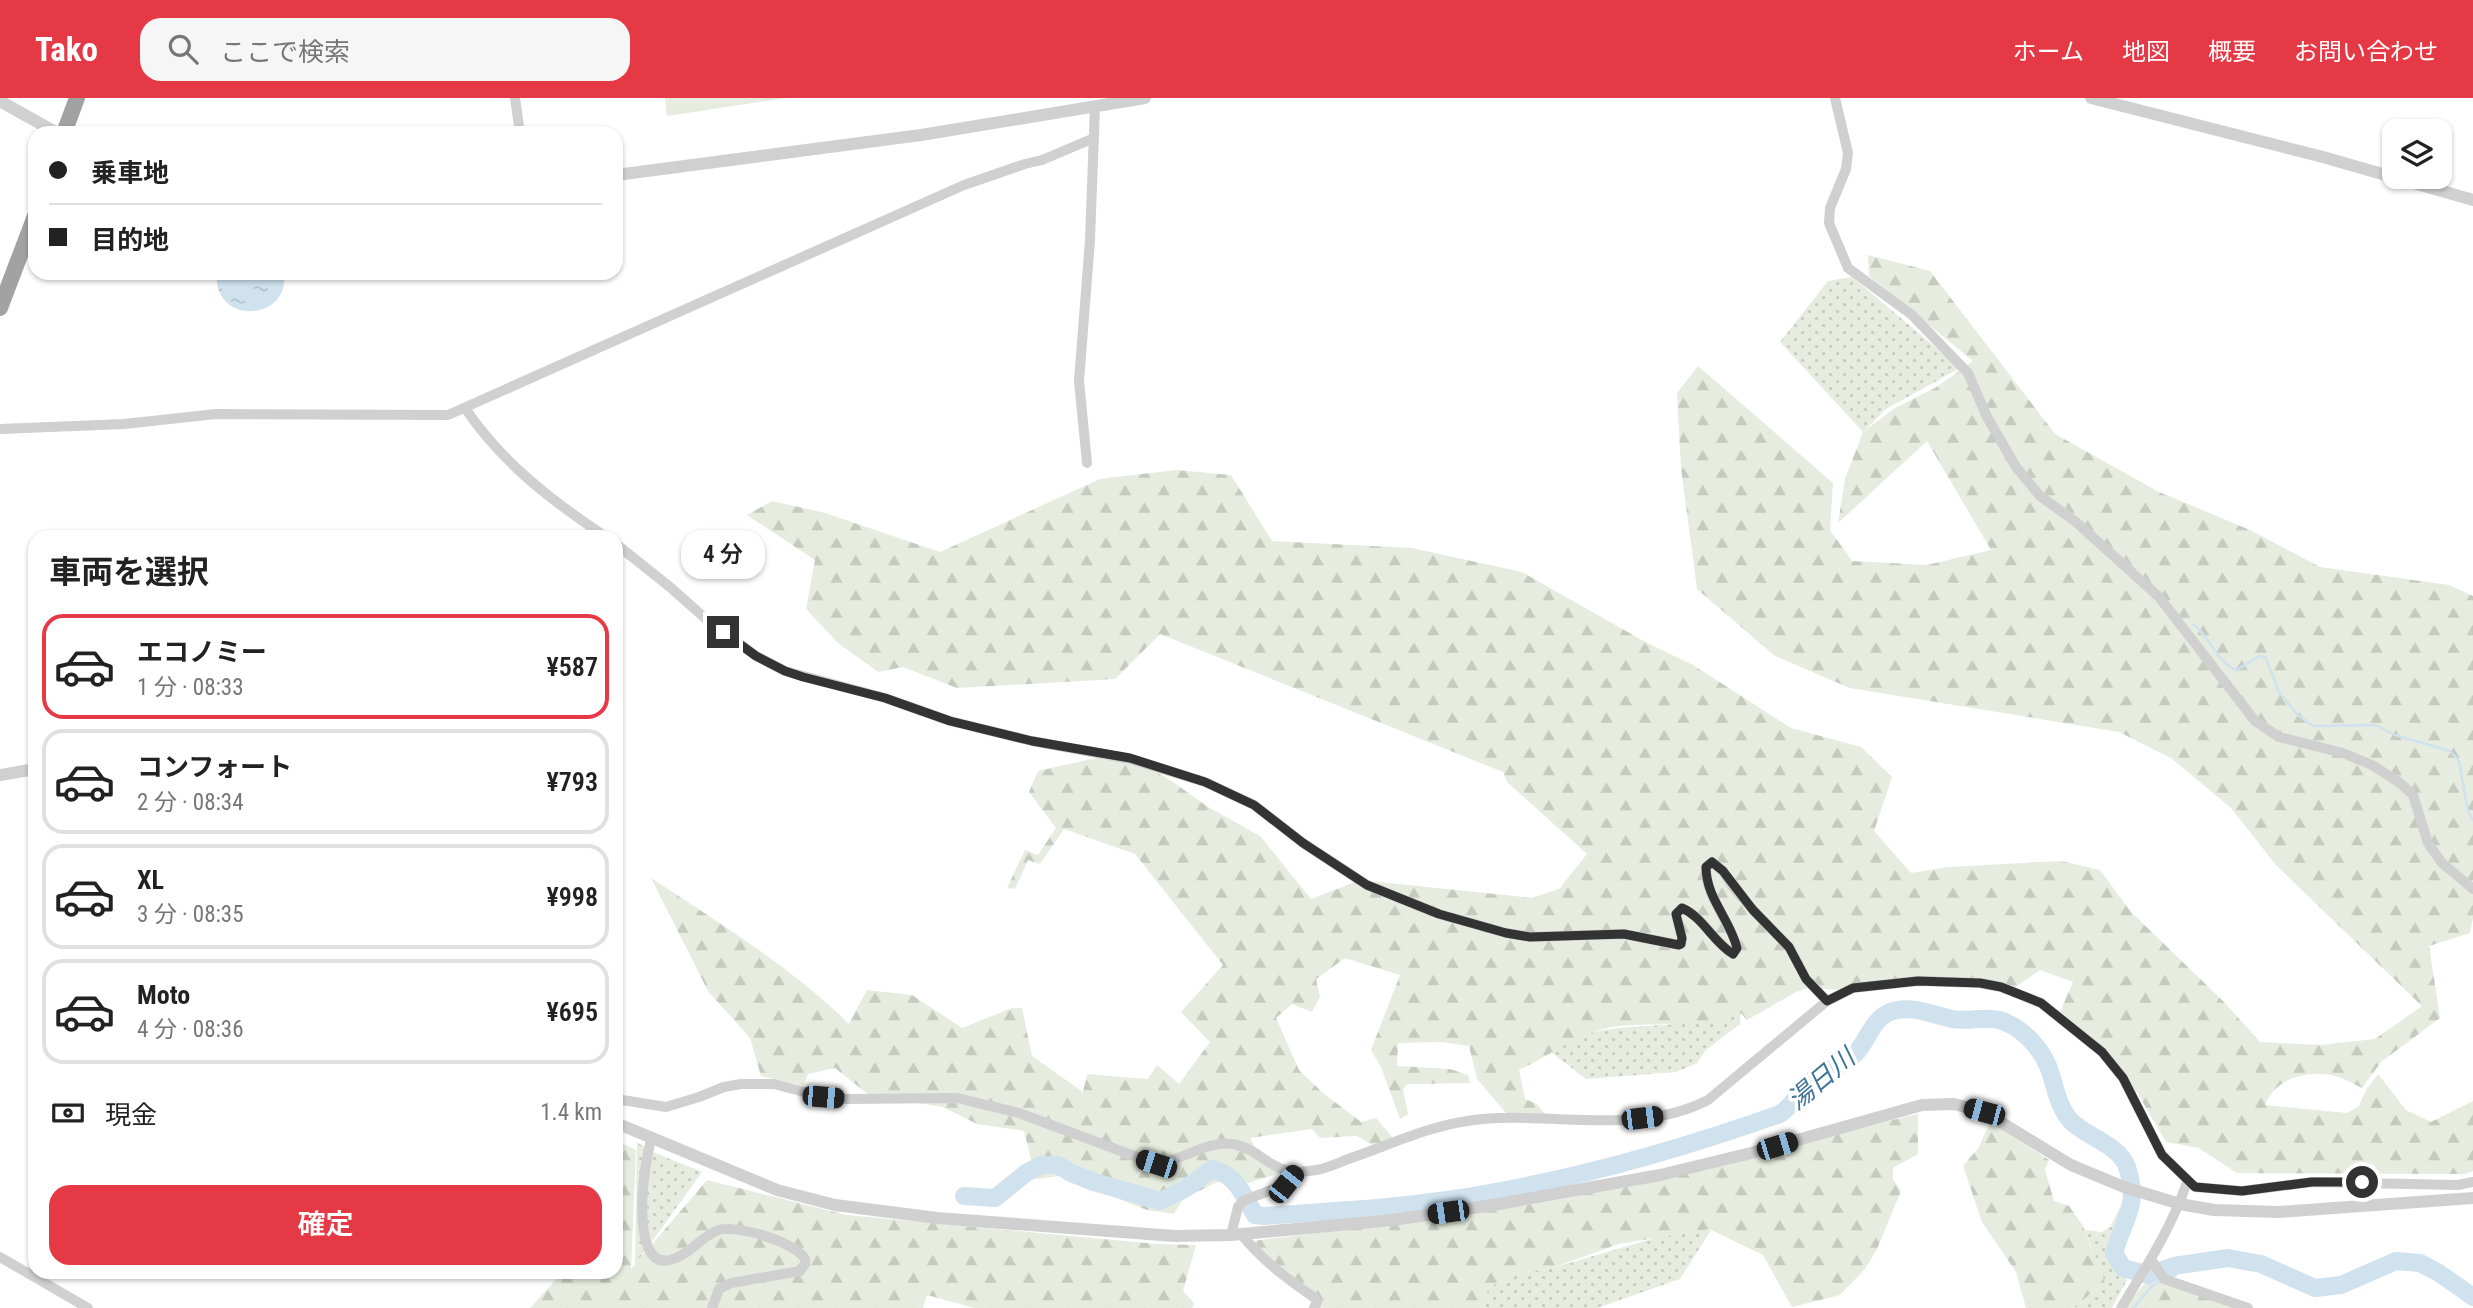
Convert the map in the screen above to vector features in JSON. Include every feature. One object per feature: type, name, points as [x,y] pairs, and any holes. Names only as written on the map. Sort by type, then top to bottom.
[{"type":"highway","points":[[66,126],[76,98]]},
{"type":"highway","points":[[0,308],[28,234]]},
{"type":"street","points":[[515,98],[519,126]]},
{"type":"street","points":[[623,174],[921,135],[1146,98]]},
{"type":"street","points":[[1835,98],[1847,153],[1846,169],[1830,208],[1829,223],[1848,268],[1912,315],[1968,373],[1987,417],[2016,467],[2040,496],[2076,522],[2159,597],[2255,721],[2279,737],[2343,752],[2372,765],[2400,783],[2413,795],[2428,843],[2442,863],[2473,889]]},
{"type":"street","points":[[2091,98],[2323,157],[2473,200]]},
{"type":"street","points":[[0,101],[45,126]]},
{"type":"street","points":[[1087,463],[1079,381],[1090,240],[1095,106]]},
{"type":"street","points":[[0,429],[124,424],[216,414],[448,415],[964,185],[1042,160],[1094,138]]},
{"type":"street","points":[[465,408],[495,449],[534,485],[596,530]]},
{"type":"street","points":[[623,550],[716,627],[756,656],[785,671],[885,698],[950,721],[1032,741],[1130,758],[1205,782],[1254,805],[1303,843],[1367,885],[1439,914],[1530,937],[1624,934],[1679,945],[1682,938],[1676,914],[1682,908],[1703,924],[1722,947],[1733,954],[1737,948],[1735,938],[1711,896],[1706,879],[1706,867],[1712,862],[1723,871],[1753,910],[1789,947],[1806,979],[1827,1001]]},
{"type":"street","points":[[0,775],[28,770]]},
{"type":"street","points":[[623,1100],[666,1107],[724,1087],[741,1084],[774,1084],[823,1097],[847,1099],[957,1098],[1019,1113],[1156,1164],[1170,1162],[1214,1145],[1231,1144],[1283,1171],[1295,1173],[1318,1170],[1409,1137],[1467,1121],[1628,1119],[1660,1116],[1690,1109],[1708,1100],[1827,1001],[1853,988],[1918,981],[1980,983],[2001,987],[2041,1003],[2102,1052],[2123,1078],[2162,1155],[2195,1187],[2242,1191],[2312,1182],[2458,1185],[2473,1182]]},
{"type":"street","points":[[623,1126],[777,1190],[835,1205],[937,1217],[1175,1236],[1236,1234],[1407,1218],[1499,1205],[1660,1175],[1751,1153],[1922,1105],[1954,1104],[1984,1112],[2071,1165],[2124,1187],[2180,1204],[2214,1210],[2279,1212],[2473,1198]]},
{"type":"street","points":[[652,1138],[646,1155],[644,1178],[644,1236],[649,1254],[657,1260],[670,1260],[717,1230],[733,1229],[792,1246],[805,1259],[800,1271],[731,1283],[719,1289],[712,1308]]},
{"type":"street","points":[[1236,1234],[1238,1207],[1242,1201],[1286,1184],[1295,1173]]},
{"type":"street","points":[[2121,1308],[2180,1204],[2187,1182]]},
{"type":"street","points":[[1236,1234],[1291,1282],[1315,1298],[1317,1302],[1314,1308]]},
{"type":"street","points":[[0,1257],[28,1273]]},
{"type":"street","points":[[2151,1259],[2164,1279],[2248,1308]]},
{"type":"street","points":[[38,1279],[88,1308]]},
{"type":"green space","points":[[665,98],[786,98],[667,116]]},
{"type":"green space","points":[[1868,255],[1930,271],[2055,434],[2159,492],[2250,530],[2320,567],[2449,585],[2473,596],[2473,918],[2470,933],[2429,946],[2440,1018],[2381,1062],[2362,1088],[2343,1078],[2311,1074],[2292,1078],[2276,1088],[2265,1105],[2347,1113],[2359,1106],[2367,1088],[2378,1074],[2406,1110],[2431,1122],[2473,1101],[2473,1171],[2465,1174],[2237,1173],[2199,1148],[2166,1142],[2138,1094],[2099,1044],[2060,1012],[2073,982],[2040,970],[2014,988],[1928,978],[1846,990],[1808,988],[1747,1020],[1741,1013],[1711,1022],[1627,1025],[1599,1030],[1519,1070],[1525,1099],[1537,1104],[1546,1115],[1508,1115],[1477,1079],[1469,1046],[1442,1042],[1398,1043],[1397,1066],[1450,1069],[1468,1075],[1470,1083],[1407,1084],[1403,1089],[1408,1114],[1400,1119],[1381,1067],[1371,1050],[1400,975],[1345,958],[1316,979],[1320,997],[1312,1012],[1292,1004],[1276,1018],[1299,1070],[1323,1093],[1361,1122],[1376,1118],[1392,1137],[1377,1147],[1356,1136],[1320,1138],[1312,1129],[1250,1138],[1264,1165],[1280,1173],[1248,1183],[1217,1182],[1183,1199],[1174,1214],[1147,1210],[1060,1176],[1036,1179],[1024,1131],[977,1124],[943,1107],[869,1095],[835,1068],[808,1074],[803,1086],[761,1076],[750,1038],[708,991],[651,878],[779,965],[849,1024],[867,990],[912,995],[962,1028],[1012,1008],[1022,1008],[1032,1056],[1083,1092],[1087,1074],[1148,1079],[1157,1065],[1179,1084],[1210,1042],[1181,1012],[1223,965],[1135,854],[1064,829],[1040,864],[1028,860],[1015,889],[1007,888],[1025,850],[1038,855],[1056,828],[1029,792],[1038,771],[1096,758],[1145,765],[1208,807],[1260,836],[1311,899],[1360,880],[1532,898],[1559,889],[1587,854],[1507,782],[1503,772],[1160,634],[1115,679],[957,688],[903,667],[878,672],[838,643],[806,609],[815,560],[747,515],[772,501],[825,513],[940,552],[1100,479],[1176,470],[1231,475],[1272,541],[1412,548],[1522,572],[1647,643],[1693,665],[1791,728],[1861,747],[1892,777],[1874,831],[1911,873],[1948,867],[2061,861],[2100,870],[2131,912],[2224,1002],[2260,1042],[2320,1045],[2375,1039],[2422,1006],[2276,865],[2231,808],[2171,758],[2119,732],[1850,688],[1775,656],[1697,589],[1681,468],[1677,393],[1698,366],[1833,483],[1830,530],[1852,561],[1927,565],[1991,550],[1927,441],[1838,523],[1845,479],[1863,432],[1895,408],[1935,388],[1973,361],[1869,276]]},
{"type":"green space","points":[[1852,277],[1960,368],[1886,409],[1863,432],[1780,342],[1828,281]]},
{"type":"green space","points":[[1741,1013],[1740,1024],[1706,1050],[1697,1063],[1676,1072],[1586,1079],[1551,1052],[1584,1035],[1599,1031],[1689,1022]]},
{"type":"green space","points":[[1918,1114],[1918,1154],[1893,1168],[1893,1179],[1901,1191],[1877,1249],[1865,1269],[1840,1295],[1792,1307],[1763,1255],[1709,1229],[1619,1244],[1552,1268],[1512,1274],[1490,1287],[1477,1308],[1312,1308],[1313,1300],[1252,1241],[1471,1214],[1562,1199],[1764,1156],[1819,1137]]},
{"type":"green space","points":[[1990,1122],[2049,1160],[2045,1170],[2054,1201],[2069,1206],[2083,1226],[2105,1282],[2073,1308],[2026,1308],[2016,1272],[1982,1222],[1963,1166],[1979,1147]]},
{"type":"green space","points":[[637,1142],[702,1172],[635,1265]]},
{"type":"green space","points":[[623,1144],[636,1150],[631,1269],[707,1180],[847,1215],[1156,1244],[1196,1245],[1183,1291],[1194,1303],[1192,1308],[974,1308],[927,1295],[923,1308],[530,1308],[557,1279],[623,1279]]},
{"type":"green space","points":[[2124,1199],[2126,1209],[2112,1255],[2127,1280],[2112,1308],[2073,1308],[2105,1282],[2085,1230],[2102,1232],[2110,1227]]},
{"type":"green space","points":[[1711,1230],[1680,1279],[1597,1308],[1477,1308],[1490,1287],[1512,1274],[1552,1268],[1655,1238]]},
{"type":"green space","points":[[2146,1282],[2179,1284],[2248,1308],[2124,1308]]},
{"type":"water","points":[[218,280],[284,280],[283,289],[275,301],[264,309],[238,309],[226,302],[219,290]]},
{"type":"waterway","points":[[2193,624],[2230,667],[2237,670],[2259,656],[2266,658],[2279,692],[2298,715],[2313,726],[2375,725],[2395,735],[2450,751],[2459,761],[2468,811],[2473,820]]},
{"type":"waterway","name":"湯日川","points":[[964,1196],[995,1198],[1026,1173],[1041,1165],[1058,1165],[1094,1182],[1160,1201],[1185,1189],[1212,1169],[1228,1176],[1243,1193],[1255,1215],[1264,1216],[1404,1205],[1514,1189],[1648,1156],[1780,1114],[1816,1077],[1853,1056],[1884,1015],[1905,1009],[1958,1020],[1999,1020],[2015,1027],[2035,1045],[2048,1066],[2059,1101],[2070,1120],[2117,1152],[2127,1167],[2131,1181],[2131,1202],[2114,1253],[2123,1268],[2149,1275],[2174,1266],[2228,1258],[2261,1264],[2315,1288],[2341,1285],[2396,1261],[2420,1263],[2473,1297]]},
{"type":"waterway","points":[[2170,1278],[2176,1275],[2174,1266]]},
{"type":"waterway","points":[[2133,1308],[2152,1286],[2164,1280]]},
{"type":"route","points":[[723,632],[756,656],[803,677],[885,698],[950,721],[1032,741],[1130,758],[1205,782],[1254,805],[1303,843],[1367,885],[1439,914],[1506,933],[1530,937],[1624,934],[1679,945],[1682,938],[1676,914],[1682,908],[1703,924],[1722,947],[1733,954],[1737,948],[1735,938],[1711,896],[1706,879],[1706,867],[1712,862],[1723,871],[1732,886],[1789,947],[1806,979],[1827,1001],[1853,988],[1918,981],[1980,983],[2001,987],[2041,1003],[2102,1052],[2123,1078],[2162,1155],[2195,1187],[2242,1191],[2312,1182],[2362,1182]]}]
